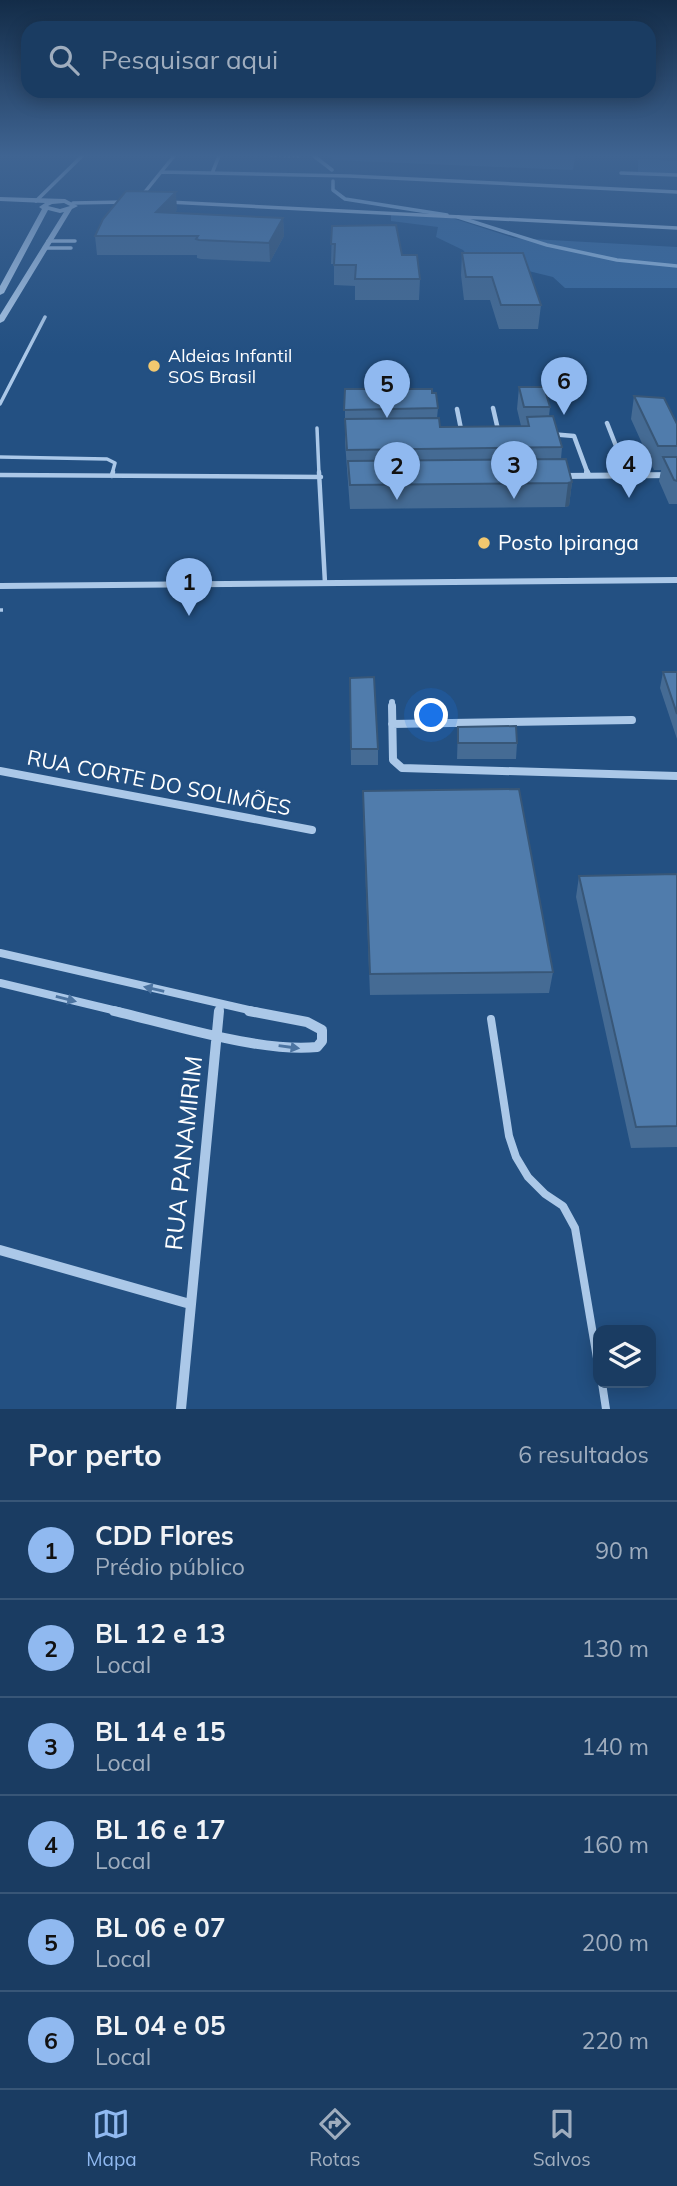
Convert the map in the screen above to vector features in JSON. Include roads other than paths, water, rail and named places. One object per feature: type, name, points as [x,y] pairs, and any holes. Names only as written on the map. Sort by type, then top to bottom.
[{"type":"street","points":[[0,293],[37,222]]},
{"type":"street","points":[[0,321],[61,222]]},
{"type":"street","points":[[568,222],[677,228]]},
{"type":"street","points":[[46,244],[75,241]]},
{"type":"street","points":[[46,244],[71,248]]},
{"type":"street","points":[[494,408],[499,434]]},
{"type":"street","points":[[457,409],[462,435]]},
{"type":"street","points":[[607,423],[627,475]]},
{"type":"street","points":[[487,435],[512,434]]},
{"type":"street","points":[[539,434],[574,436],[588,475]]},
{"type":"street","points":[[449,435],[474,435]]},
{"type":"street","points":[[547,476],[677,475]]},
{"type":"street","points":[[0,586],[677,580]]},
{"type":"street","points":[[392,702],[393,760],[402,768],[677,776]]},
{"type":"street","points":[[392,724],[632,720]]},
{"type":"street","name":"RUA CORTE DO SOLIMÕES","points":[[0,771],[312,830]]},
{"type":"street","points":[[0,953],[220,1005],[307,1022],[322,1030],[322,1041],[317,1047],[299,1049],[218,1036],[0,983]]},
{"type":"street","name":"RUA PANAMIRIM","points":[[181,1409],[220,1005]]},
{"type":"street","points":[[0,1250],[190,1304]]},
{"type":"lane","points":[[0,404],[46,317]]},
{"type":"lane","points":[[317,428],[325,583]]},
{"type":"lane","points":[[0,457],[107,459],[115,463],[112,476]]},
{"type":"lane","points":[[0,475],[321,477]]},
{"type":"lane","points":[[491,1020],[509,1136],[516,1157],[528,1177],[545,1194],[564,1206],[575,1228],[593,1334]]},
{"type":"lane","points":[[602,1388],[606,1409]]},
{"type":"waterway","points":[[473,222],[547,245],[617,260],[677,266]]},
{"type":"place","name":"Aldeias Infantil SOS Brasil","points":[[154,366]]},
{"type":"place","name":"BL 04 e 05","points":[[564,415]]},
{"type":"place","name":"BL 06 e 07","points":[[387,418]]},
{"type":"place","name":"BL 16 e 17","points":[[629,498]]},
{"type":"place","name":"BL 14 e 15","points":[[514,499]]},
{"type":"place","name":"BL 12 e 13","points":[[397,500]]},
{"type":"place","name":"Posto Ipiranga","points":[[484,543]]},
{"type":"place","name":"CDD Flores","points":[[189,616]]}]
